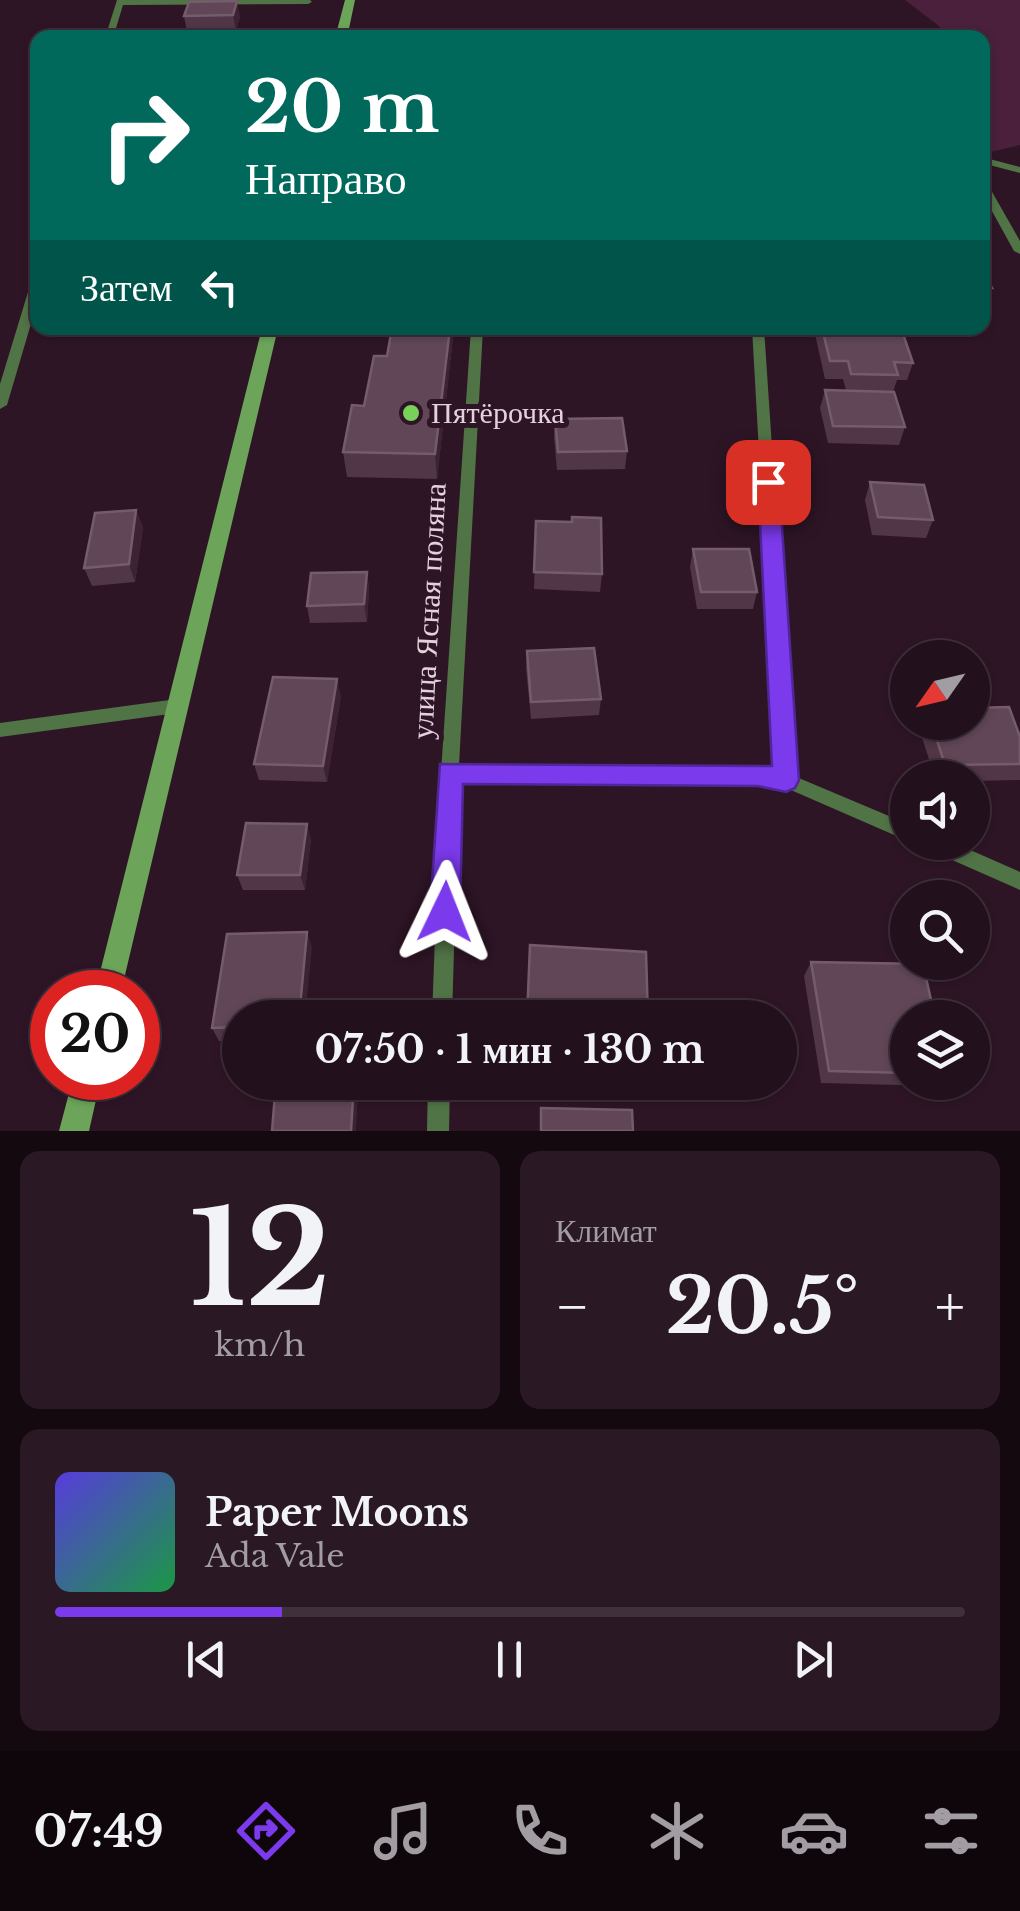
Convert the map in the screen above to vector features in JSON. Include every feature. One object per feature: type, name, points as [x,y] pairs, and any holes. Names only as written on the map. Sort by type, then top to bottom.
[{"type":"main road","points":[[343,30],[350,0]]},
{"type":"main road","points":[[113,970],[268,335]]},
{"type":"main road","points":[[74,1131],[82,1100]]},
{"type":"lane","points":[[112,30],[121,2],[308,2]]},
{"type":"lane","points":[[990,162],[1020,170]]},
{"type":"lane","points":[[990,198],[1020,252]]},
{"type":"lane","points":[[0,405],[30,306]]},
{"type":"lane","name":"улица Ясная поляна","points":[[443,1000],[450,772],[476,335]]},
{"type":"lane","points":[[758,335],[786,780]]},
{"type":"lane","points":[[0,730],[177,706]]},
{"type":"lane","points":[[450,772],[758,775],[786,780],[890,825]]},
{"type":"lane","points":[[972,860],[1020,881]]},
{"type":"lane","points":[[438,1131],[439,1100]]},
{"type":"shaded area","points":[[905,0],[1020,0],[1020,145],[990,152],[990,30],[941,30]]},
{"type":"building","points":[[237,1],[233,15],[184,16],[189,2]]},
{"type":"building","points":[[391,335],[449,335],[435,454],[343,452],[352,405],[364,406],[374,356],[387,356]]},
{"type":"building","points":[[824,335],[903,335],[913,363],[894,362],[898,375],[851,374],[848,361],[830,361]]},
{"type":"building","points":[[825,390],[894,392],[905,427],[833,426]]},
{"type":"building","points":[[622,418],[627,451],[558,452],[555,419]]},
{"type":"building","points":[[870,482],[924,485],[933,520],[878,517]]},
{"type":"building","points":[[136,510],[129,564],[84,568],[95,513]]},
{"type":"building","points":[[572,517],[601,518],[602,574],[534,572],[536,521],[572,522]]},
{"type":"building","points":[[693,549],[749,549],[757,592],[701,592]]},
{"type":"building","points":[[367,572],[364,604],[307,606],[311,573]]},
{"type":"building","points":[[594,648],[601,699],[531,702],[527,651]]},
{"type":"building","points":[[273,677],[337,679],[323,766],[254,764]]},
{"type":"building","points":[[1009,707],[1020,737],[1020,764],[943,760],[937,740],[990,740],[990,708]]},
{"type":"building","points":[[246,823],[307,824],[300,875],[237,875]]},
{"type":"building","points":[[307,932],[301,1000],[222,1000],[222,1028],[212,1028],[227,934]]},
{"type":"building","points":[[530,945],[646,952],[647,1000],[528,1000]]},
{"type":"building","points":[[811,962],[890,963],[890,980],[927,980],[931,1000],[890,1000],[890,1073],[829,1071]]},
{"type":"building","points":[[275,1100],[353,1100],[351,1131],[272,1131]]},
{"type":"building","points":[[541,1108],[632,1110],[633,1131],[541,1131]]},
{"type":"place","name":"Пятёрочка","points":[[411,413]]},
{"type":"route","points":[[445,912],[450,772],[758,775],[786,780],[768,482]]}]
